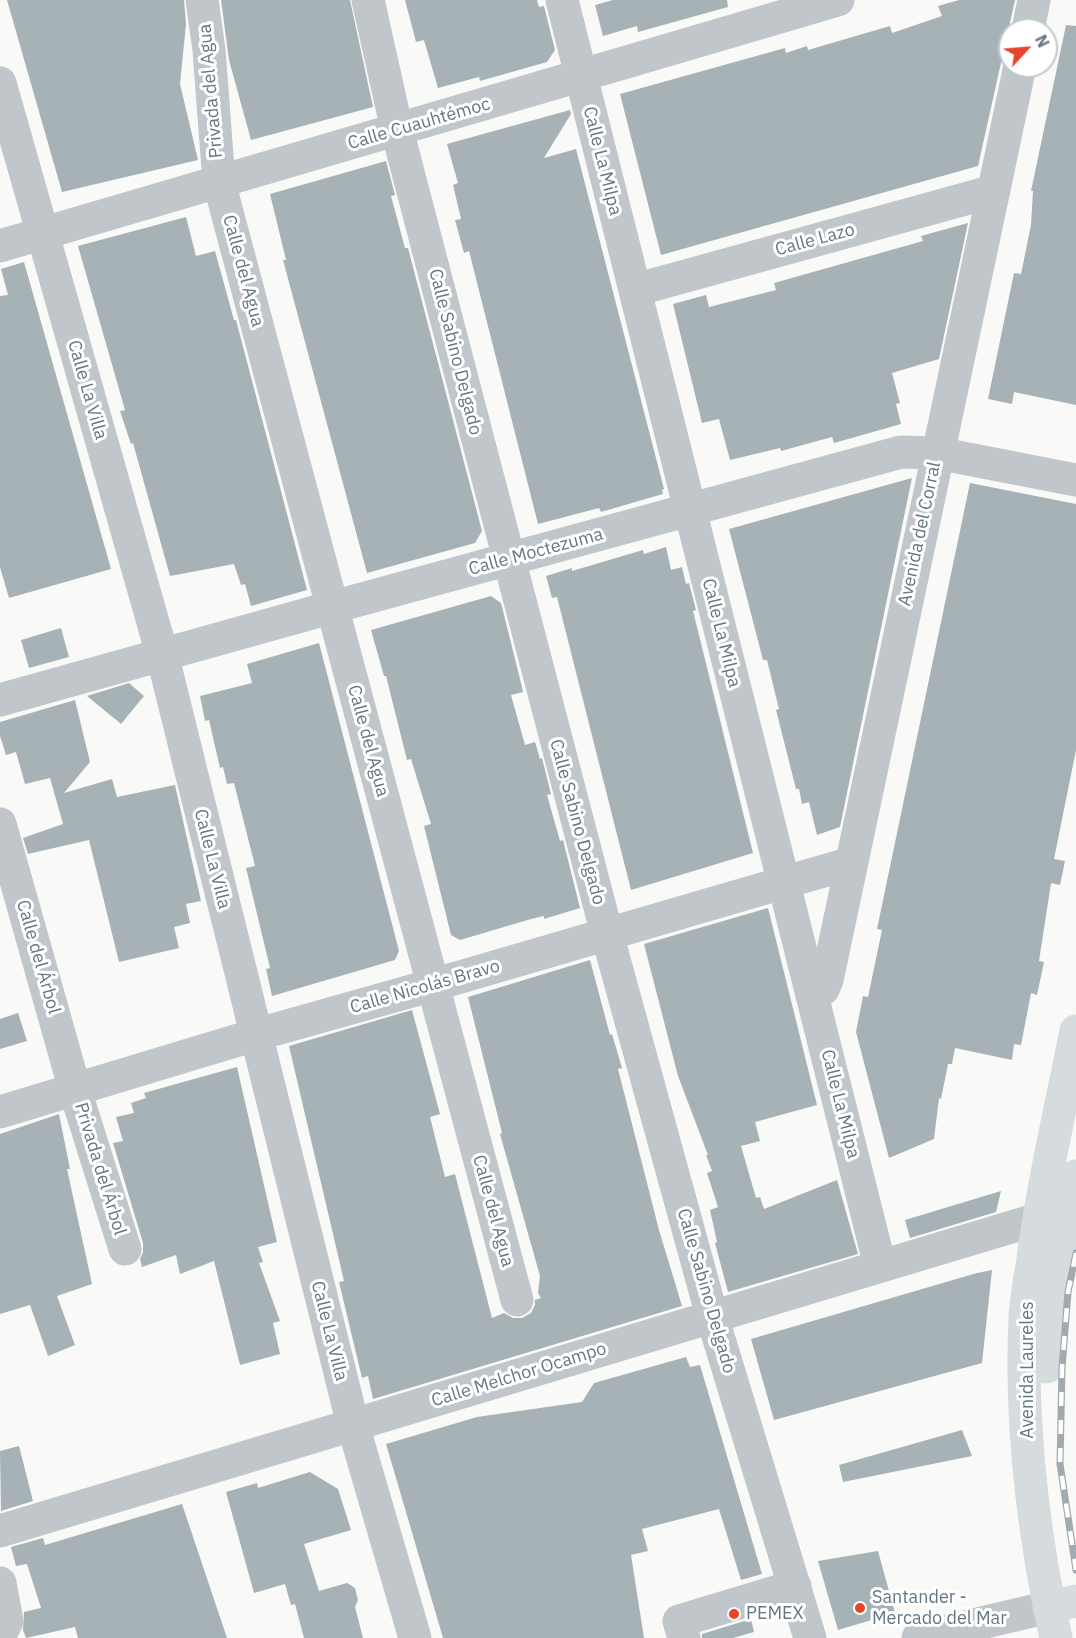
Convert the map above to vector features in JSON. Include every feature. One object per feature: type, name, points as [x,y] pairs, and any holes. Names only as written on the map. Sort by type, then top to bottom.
[{"type":"main road","name":"Avenida Laureles","points":[[1065,1614],[1041,1569],[1029,1484],[1025,1398],[1025,1316],[1038,1220],[1076,1031]]},
{"type":"main road","name":"Avenida Laureles","points":[[1065,1614],[1062,1568],[1050,1487],[1046,1382],[1047,1328],[1076,1176]]},
{"type":"street","name":"Privada del Agua","points":[[202,0],[209,50],[219,182]]},
{"type":"street","name":"Calle Sabino Delgado","points":[[368,0],[397,130],[607,934],[712,1316],[810,1638]]},
{"type":"street","name":"Calle La Milpa","points":[[562,0],[880,1266]]},
{"type":"street","name":"Calle Cuauhtémoc","points":[[0,246],[838,0]]},
{"type":"street","points":[[1030,18],[1034,0]]},
{"type":"street","name":"Avenida del Corral","points":[[814,996],[823,989],[827,980],[1018,78]]},
{"type":"street","name":"Calle La Villa","points":[[0,83],[162,654],[353,1425],[415,1638]]},
{"type":"street","name":"Calle del Agua","points":[[219,182],[517,1300]]},
{"type":"street","name":"Calle Lazo","points":[[635,290],[994,191]]},
{"type":"street","name":"Calle Moctezuma","points":[[0,700],[901,452],[937,453],[1076,480]]},
{"type":"street","name":"Calle del Árbol","points":[[0,825],[75,1090]]},
{"type":"street","name":"Calle Nicolás Bravo","points":[[0,1112],[255,1035],[850,863]]},
{"type":"street","name":"Privada del Árbol","points":[[75,1090],[125,1248]]},
{"type":"street","name":"Calle Melchor Ocampo","points":[[0,1531],[1038,1220]]},
{"type":"street","points":[[0,1583],[7,1621],[0,1635]]},
{"type":"street","points":[[684,1638],[679,1621],[795,1586]]},
{"type":"street","points":[[918,1638],[1065,1614]]},
{"type":"building","points":[[7,0],[184,0],[186,24],[180,84],[198,160],[62,192]]},
{"type":"building","points":[[221,0],[350,0],[373,107],[251,140],[229,60]]},
{"type":"building","points":[[405,0],[537,0],[539,7],[544,6],[555,50],[547,62],[480,81],[479,77],[438,88],[424,40],[416,42]]},
{"type":"building","points":[[613,0],[727,0],[728,7],[638,32],[637,26],[603,36],[595,5]]},
{"type":"building","points":[[959,0],[1015,0],[1011,18],[998,18],[998,76],[978,166],[661,255],[620,94],[785,48],[786,53],[807,46],[808,50],[890,26],[892,33],[942,16],[938,6]]},
{"type":"building","points":[[1066,25],[1076,26],[1076,405],[1014,392],[1012,404],[988,399],[1014,273],[1021,274],[1031,225],[1033,191],[1031,191],[1055,78],[1058,78],[1058,63]]},
{"type":"building","points":[[570,110],[571,114],[544,158],[576,149],[664,489],[663,494],[601,512],[599,508],[538,524],[469,251],[464,253],[455,220],[461,219],[453,185],[458,183],[447,144]]},
{"type":"building","points":[[386,161],[395,195],[391,196],[405,248],[408,248],[482,531],[475,543],[367,573],[283,260],[286,260],[270,194]]},
{"type":"building","points":[[186,217],[196,256],[215,251],[234,320],[236,320],[307,590],[251,606],[245,584],[241,585],[234,564],[170,576],[133,443],[131,444],[120,411],[125,410],[78,246]]},
{"type":"building","points":[[968,223],[939,359],[892,373],[900,403],[896,404],[901,424],[834,443],[832,437],[781,451],[780,448],[730,460],[719,419],[702,423],[673,304],[706,295],[709,307],[776,290],[774,283],[923,241],[921,236]]},
{"type":"building","points":[[24,262],[111,569],[9,598],[0,567],[0,296],[8,295],[1,269]]},
{"type":"building","points":[[912,478],[840,827],[817,835],[809,802],[802,804],[799,789],[796,789],[776,710],[779,709],[767,660],[763,660],[729,529]]},
{"type":"building","points":[[970,483],[1076,504],[1076,750],[1054,859],[1065,861],[1060,885],[1051,883],[1039,961],[1044,962],[1037,995],[1031,993],[1021,1045],[1014,1044],[1012,1060],[955,1048],[952,1064],[948,1064],[941,1099],[939,1098],[934,1139],[889,1158],[856,1032],[863,996],[868,997],[882,930],[877,929]]},
{"type":"building","points":[[666,547],[671,570],[682,567],[686,584],[689,583],[696,610],[693,611],[753,853],[631,890],[557,597],[552,598],[546,576],[572,568],[572,571],[643,550],[644,554]]},
{"type":"building","points":[[491,596],[501,603],[523,692],[511,695],[525,745],[535,742],[540,759],[542,758],[551,794],[547,795],[560,841],[563,840],[580,908],[544,919],[544,916],[531,919],[460,940],[451,935],[424,826],[431,824],[411,759],[407,760],[386,676],[384,676],[371,630]]},
{"type":"building","points":[[61,628],[69,657],[29,668],[21,640]]},
{"type":"building","points":[[319,643],[399,951],[395,960],[272,996],[266,969],[270,968],[246,868],[255,866],[234,783],[227,784],[223,767],[220,768],[209,720],[205,721],[200,696],[252,683],[247,664]]},
{"type":"building","points":[[129,683],[144,696],[121,724],[87,696]]},
{"type":"building","points":[[75,700],[90,762],[64,793],[112,779],[117,797],[175,785],[201,901],[186,904],[190,923],[174,927],[179,948],[119,962],[89,840],[28,854],[23,838],[63,824],[50,778],[25,784],[16,752],[6,755],[0,736],[0,722]]},
{"type":"building","points":[[768,908],[817,1105],[755,1122],[760,1141],[741,1146],[756,1198],[760,1197],[764,1209],[837,1180],[858,1254],[728,1292],[715,1243],[717,1242],[710,1210],[718,1207],[707,1173],[712,1171],[678,1076],[644,944]]},
{"type":"building","points":[[590,960],[610,1035],[612,1034],[622,1068],[618,1069],[659,1230],[682,1306],[373,1399],[368,1376],[362,1378],[339,1282],[344,1281],[289,1046],[412,1010],[440,1114],[430,1117],[445,1177],[455,1174],[492,1318],[504,1313],[513,1318],[522,1318],[531,1313],[535,1300],[541,1298],[538,1293],[540,1276],[500,1134],[502,1133],[468,997]]},
{"type":"building","points":[[18,1013],[27,1041],[0,1049],[0,1019]]},
{"type":"building","points":[[237,1067],[277,1242],[258,1247],[263,1262],[259,1263],[280,1321],[273,1323],[280,1354],[240,1365],[214,1261],[180,1274],[176,1255],[142,1267],[140,1259],[143,1243],[113,1143],[123,1141],[116,1117],[134,1113],[131,1103],[146,1098],[144,1093]]},
{"type":"building","points":[[59,1114],[70,1169],[67,1169],[92,1284],[57,1296],[75,1345],[48,1356],[30,1305],[0,1314],[0,1134]]},
{"type":"building","points":[[1001,1191],[996,1212],[910,1238],[905,1220]]},
{"type":"building","points":[[992,1270],[982,1363],[774,1420],[751,1339]]},
{"type":"building","points":[[686,1357],[690,1367],[700,1365],[762,1574],[741,1580],[719,1509],[642,1529],[648,1551],[631,1555],[644,1638],[443,1638],[386,1444],[477,1417],[582,1402],[594,1383]]},
{"type":"building","points":[[962,1430],[972,1456],[843,1482],[839,1465]]},
{"type":"building","points":[[19,1446],[33,1501],[1,1511],[0,1451]]},
{"type":"building","points":[[310,1472],[338,1489],[351,1530],[304,1544],[319,1591],[347,1583],[355,1588],[358,1600],[355,1607],[363,1638],[304,1638],[295,1604],[291,1605],[285,1584],[254,1593],[226,1492],[257,1483],[258,1488]]},
{"type":"building","points":[[182,1504],[227,1638],[78,1638],[75,1627],[26,1638],[23,1630],[24,1612],[41,1608],[27,1564],[16,1566],[11,1547],[43,1538],[45,1545]]},
{"type":"building","points":[[878,1551],[895,1613],[838,1630],[818,1561]]},
{"type":"building","points":[[751,1619],[754,1632],[733,1638],[702,1638],[702,1634]]},
{"type":"railway","points":[[1076,1253],[1068,1292],[1062,1368],[1060,1464],[1076,1570]]},
{"type":"place","name":"Santander - Mercado del Mar","points":[[860,1608]]},
{"type":"place","name":"PEMEX","points":[[734,1614]]}]
